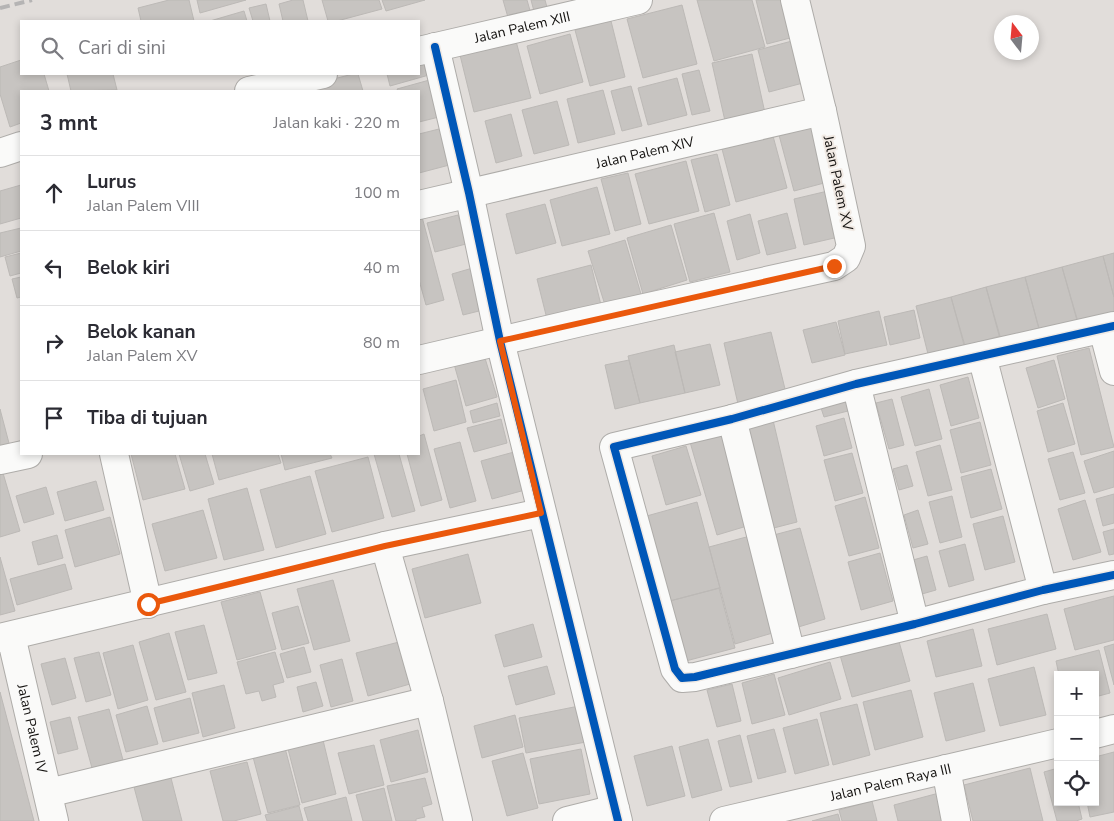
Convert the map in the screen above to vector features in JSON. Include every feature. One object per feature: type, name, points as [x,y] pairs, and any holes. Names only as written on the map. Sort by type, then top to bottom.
[{"type":"street","name":"Jalan Palem XIII","points":[[427,49],[638,0]]},
{"type":"street","points":[[796,0],[822,111]]},
{"type":"street","points":[[427,49],[469,193],[500,341],[616,815],[567,821]]},
{"type":"street","points":[[253,90],[319,75]]},
{"type":"street","name":"Jalan Palem XIV","points":[[420,205],[822,111]]},
{"type":"street","name":"Jalan Palem XV","points":[[420,360],[834,266],[846,258],[851,246],[822,111]]},
{"type":"street","points":[[0,152],[20,146]]},
{"type":"street","points":[[1114,371],[1108,328],[856,384],[732,419],[614,447],[674,669],[682,678],[695,677],[915,624],[1043,590],[1114,575]]},
{"type":"street","points":[[982,356],[1043,590]]},
{"type":"street","points":[[856,384],[915,624]]},
{"type":"street","points":[[732,419],[791,654]]},
{"type":"street","points":[[0,460],[23,455]]},
{"type":"street","points":[[114,455],[148,604]]},
{"type":"street","points":[[5,637],[385,546],[541,513]]},
{"type":"street","points":[[385,546],[428,701],[458,821]]},
{"type":"street","name":"Jalan Palem IV","points":[[5,637],[54,821]]},
{"type":"street","points":[[48,794],[428,701]]},
{"type":"street","points":[[1099,733],[1114,729]]},
{"type":"street","name":"Jalan Palem Raya III","points":[[724,821],[1054,744]]},
{"type":"street","points":[[946,769],[956,821]]},
{"type":"building","points":[[169,0],[189,0],[194,20],[141,20],[138,8]]},
{"type":"building","points":[[197,0],[246,0],[200,13]]},
{"type":"building","points":[[293,0],[303,0],[308,20],[283,20],[279,4]]},
{"type":"building","points":[[322,0],[379,0],[382,9],[341,20],[328,20]]},
{"type":"building","points":[[382,0],[425,0],[386,11]]},
{"type":"building","points":[[503,0],[527,0],[531,14],[509,21]]},
{"type":"building","points":[[531,0],[545,0],[548,11],[535,15]]},
{"type":"building","points":[[697,0],[752,0],[765,47],[714,61]]},
{"type":"building","points":[[756,0],[784,0],[794,37],[767,44]]},
{"type":"building","points":[[266,4],[270,20],[253,20],[249,8]]},
{"type":"building","points":[[682,5],[697,64],[643,78],[627,19]]},
{"type":"building","points":[[244,11],[247,20],[213,20]]},
{"type":"building","points":[[611,21],[625,77],[590,86],[575,30]]},
{"type":"building","points":[[570,34],[583,82],[540,94],[527,46]]},
{"type":"building","points":[[516,41],[531,98],[474,112],[460,55]]},
{"type":"building","points":[[792,41],[803,83],[769,92],[758,50]]},
{"type":"building","points":[[752,54],[765,113],[725,121],[712,63]]},
{"type":"building","points":[[425,59],[429,75],[390,86],[387,75],[420,75],[420,60]]},
{"type":"building","points":[[20,60],[20,75],[44,75],[49,90],[20,90],[20,123],[10,127],[0,94],[0,67]]},
{"type":"building","points":[[699,70],[710,111],[692,115],[682,74]]},
{"type":"building","points":[[67,75],[113,75],[117,90],[71,90]]},
{"type":"building","points":[[349,75],[358,75],[363,90],[316,90],[314,84]]},
{"type":"building","points":[[677,78],[687,115],[648,125],[638,88]]},
{"type":"building","points":[[433,79],[443,116],[420,122],[420,90],[397,89]]},
{"type":"building","points":[[631,86],[642,126],[622,131],[611,91]]},
{"type":"building","points":[[603,90],[615,134],[578,143],[567,99]]},
{"type":"building","points":[[557,101],[569,145],[534,154],[522,110]]},
{"type":"building","points":[[511,114],[522,156],[496,163],[485,121]]},
{"type":"building","points":[[813,126],[828,182],[794,191],[779,135]]},
{"type":"building","points":[[447,127],[457,163],[420,173],[420,134]]},
{"type":"building","points":[[773,136],[787,188],[736,202],[722,149]]},
{"type":"building","points":[[717,154],[730,205],[705,212],[691,160]]},
{"type":"building","points":[[686,161],[699,211],[649,224],[635,174]]},
{"type":"building","points":[[628,173],[641,224],[615,231],[601,179]]},
{"type":"building","points":[[20,185],[20,218],[0,224],[0,191]]},
{"type":"building","points":[[597,187],[610,234],[562,246],[550,200]]},
{"type":"building","points":[[832,190],[843,236],[804,245],[794,199]]},
{"type":"building","points":[[545,204],[556,243],[516,254],[506,214]]},
{"type":"building","points":[[714,213],[730,272],[690,282],[674,224]]},
{"type":"building","points":[[787,213],[796,248],[767,255],[758,221]]},
{"type":"building","points":[[420,214],[444,300],[426,305],[420,284]]},
{"type":"building","points":[[750,214],[760,253],[737,260],[727,221]]},
{"type":"building","points":[[458,215],[466,244],[435,252],[427,223]]},
{"type":"building","points":[[671,225],[687,280],[643,294],[627,238]]},
{"type":"building","points":[[20,228],[20,251],[0,257],[0,233]]},
{"type":"building","points":[[625,240],[641,294],[605,305],[588,251]]},
{"type":"building","points":[[20,253],[20,273],[10,276],[5,257]]},
{"type":"building","points":[[1114,253],[1114,297],[1103,256]]},
{"type":"building","points":[[1103,256],[1114,297],[1114,314],[1078,324],[1062,267]]},
{"type":"building","points":[[591,265],[602,309],[548,323],[537,279]]},
{"type":"building","points":[[476,267],[487,309],[463,315],[452,274]]},
{"type":"building","points":[[1062,267],[1078,322],[1040,333],[1025,277]]},
{"type":"building","points":[[20,277],[20,297],[17,298],[12,279]]},
{"type":"building","points":[[1025,277],[1039,328],[1000,339],[986,287]]},
{"type":"building","points":[[986,287],[1000,336],[965,346],[951,297]]},
{"type":"building","points":[[951,297],[964,345],[928,354],[916,306]]},
{"type":"building","points":[[914,310],[920,338],[890,345],[884,317]]},
{"type":"building","points":[[879,311],[887,345],[845,354],[838,321]]},
{"type":"building","points":[[836,322],[845,355],[812,363],[803,330]]},
{"type":"building","points":[[771,332],[786,393],[738,404],[724,343]]},
{"type":"building","points":[[710,344],[720,385],[685,393],[675,352]]},
{"type":"building","points":[[674,345],[685,393],[640,403],[628,356]]},
{"type":"building","points":[[1089,348],[1114,447],[1081,455],[1057,356]]},
{"type":"building","points":[[484,355],[497,397],[466,406],[454,364]]},
{"type":"building","points":[[629,360],[640,403],[615,409],[605,365]]},
{"type":"building","points":[[1054,360],[1065,399],[1038,408],[1026,368]]},
{"type":"building","points":[[968,377],[979,418],[951,426],[940,385]]},
{"type":"building","points":[[456,380],[466,422],[434,431],[423,389]]},
{"type":"building","points":[[929,389],[942,439],[915,446],[901,397]]},
{"type":"building","points":[[852,393],[856,409],[824,417],[819,402]]},
{"type":"building","points":[[892,399],[904,445],[889,449],[876,403]]},
{"type":"building","points":[[497,403],[500,416],[473,423],[470,411]]},
{"type":"building","points":[[1063,403],[1075,444],[1048,452],[1037,411]]},
{"type":"building","points":[[0,409],[10,447],[0,449]]},
{"type":"building","points":[[844,418],[852,448],[824,456],[816,426]]},
{"type":"building","points":[[501,419],[507,443],[474,452],[467,428]]},
{"type":"building","points":[[773,420],[797,522],[766,530],[742,427]]},
{"type":"building","points":[[980,422],[991,465],[961,473],[950,430]]},
{"type":"building","points":[[730,430],[757,523],[717,535],[690,442]]},
{"type":"building","points":[[424,434],[442,500],[421,506],[407,455],[420,455],[420,436]]},
{"type":"building","points":[[460,442],[476,501],[450,508],[434,449]]},
{"type":"building","points":[[940,445],[952,490],[928,496],[916,452]]},
{"type":"building","points":[[686,446],[701,495],[666,505],[652,456]]},
{"type":"building","points":[[1114,451],[1114,487],[1094,493],[1084,461]]},
{"type":"building","points":[[514,452],[525,490],[492,499],[481,461]]},
{"type":"building","points":[[1073,452],[1085,493],[1060,500],[1048,459]]},
{"type":"building","points":[[852,453],[863,493],[835,501],[824,460]]},
{"type":"building","points":[[131,455],[175,455],[185,489],[143,500]]},
{"type":"building","points":[[179,455],[205,455],[214,484],[190,491]]},
{"type":"building","points":[[212,455],[278,455],[281,463],[219,480]]},
{"type":"building","points":[[281,455],[330,455],[332,458],[285,470]]},
{"type":"building","points":[[374,455],[399,455],[415,511],[392,517]]},
{"type":"building","points":[[368,457],[384,518],[332,532],[315,471]]},
{"type":"building","points":[[907,465],[913,486],[899,490],[893,469]]},
{"type":"building","points":[[991,469],[1002,509],[971,518],[961,477]]},
{"type":"building","points":[[3,473],[20,531],[0,537],[0,474]]},
{"type":"building","points":[[310,476],[326,534],[276,548],[260,490]]},
{"type":"building","points":[[96,481],[104,510],[65,521],[57,492]]},
{"type":"building","points":[[46,487],[54,514],[24,523],[16,496]]},
{"type":"building","points":[[247,488],[264,550],[224,560],[208,499]]},
{"type":"building","points":[[1114,494],[1114,523],[1103,526],[1096,499]]},
{"type":"building","points":[[952,496],[962,537],[940,543],[929,502]]},
{"type":"building","points":[[865,497],[879,548],[849,556],[835,506]]},
{"type":"building","points":[[1085,500],[1101,552],[1073,560],[1058,509]]},
{"type":"building","points":[[697,502],[720,588],[666,602],[643,517]]},
{"type":"building","points":[[203,510],[217,558],[165,571],[152,524]]},
{"type":"building","points":[[918,510],[928,544],[913,548],[904,515]]},
{"type":"building","points":[[1003,516],[1015,562],[985,570],[973,524]]},
{"type":"building","points":[[110,517],[120,554],[75,567],[65,530]]},
{"type":"building","points":[[800,528],[825,619],[795,628],[770,536]]},
{"type":"building","points":[[1114,529],[1114,554],[1109,555],[1103,532]]},
{"type":"building","points":[[57,535],[63,558],[38,565],[32,542]]},
{"type":"building","points":[[750,536],[776,632],[735,644],[709,547]]},
{"type":"building","points":[[965,544],[974,580],[949,587],[939,551]]},
{"type":"building","points":[[880,553],[893,601],[861,610],[848,562]]},
{"type":"building","points":[[468,554],[481,603],[425,618],[412,569]]},
{"type":"building","points":[[927,556],[936,590],[922,594],[913,560]]},
{"type":"building","points":[[0,557],[15,611],[0,615]]},
{"type":"building","points":[[65,564],[72,589],[17,605],[10,579]]},
{"type":"building","points":[[333,580],[350,641],[314,650],[297,589]]},
{"type":"building","points":[[719,588],[735,648],[682,662],[666,602]]},
{"type":"building","points":[[260,592],[276,649],[237,660],[221,602]]},
{"type":"building","points":[[1114,596],[1114,640],[1075,650],[1064,609]]},
{"type":"building","points":[[298,606],[309,643],[282,650],[272,613]]},
{"type":"building","points":[[1047,614],[1056,649],[997,665],[988,629]]},
{"type":"building","points":[[533,624],[542,657],[504,667],[495,635]]},
{"type":"building","points":[[204,625],[217,673],[188,680],[175,632]]},
{"type":"building","points":[[973,629],[982,666],[936,677],[927,641]]},
{"type":"building","points":[[169,633],[186,692],[156,700],[139,642]]},
{"type":"building","points":[[898,638],[910,681],[852,697],[840,655]]},
{"type":"building","points":[[399,642],[410,684],[368,696],[356,653]]},
{"type":"building","points":[[1114,644],[1114,685],[1104,647]]},
{"type":"building","points":[[133,645],[148,700],[118,709],[103,653]]},
{"type":"building","points":[[304,647],[311,672],[287,678],[280,654]]},
{"type":"building","points":[[1099,650],[1110,693],[1099,696],[1099,671],[1058,671],[1056,661]]},
{"type":"building","points":[[99,652],[111,695],[86,702],[74,658]]},
{"type":"building","points":[[275,652],[284,682],[273,685],[276,697],[262,701],[259,691],[246,694],[237,662]]},
{"type":"building","points":[[65,658],[76,698],[52,705],[41,664]]},
{"type":"building","points":[[342,659],[353,701],[331,707],[320,665]]},
{"type":"building","points":[[830,662],[841,699],[789,715],[778,678]]},
{"type":"building","points":[[547,666],[555,694],[516,705],[508,676]]},
{"type":"building","points":[[1034,667],[1046,715],[1000,726],[988,679]]},
{"type":"building","points":[[774,674],[785,715],[752,724],[742,683]]},
{"type":"building","points":[[316,682],[323,706],[303,712],[297,687]]},
{"type":"building","points":[[973,683],[985,731],[946,741],[934,693]]},
{"type":"building","points":[[732,684],[741,721],[717,727],[707,690]]},
{"type":"building","points":[[224,685],[235,728],[203,737],[192,693]]},
{"type":"building","points":[[911,690],[923,737],[875,750],[863,702]]},
{"type":"building","points":[[0,692],[34,821],[0,821]]},
{"type":"building","points":[[190,698],[199,733],[163,742],[154,708]]},
{"type":"building","points":[[857,704],[870,755],[833,765],[820,713]]},
{"type":"building","points":[[147,706],[158,744],[126,752],[116,715]]},
{"type":"building","points":[[579,706],[586,742],[526,753],[519,718]]},
{"type":"building","points":[[109,709],[123,760],[92,768],[78,717]]},
{"type":"building","points":[[515,715],[523,747],[482,758],[474,726]]},
{"type":"building","points":[[70,717],[78,749],[58,754],[50,722]]},
{"type":"building","points":[[817,719],[829,765],[795,774],[783,728]]},
{"type":"building","points":[[774,729],[786,772],[758,779],[747,736]]},
{"type":"building","points":[[418,730],[428,772],[391,782],[380,740]]},
{"type":"building","points":[[740,735],[752,782],[730,787],[718,741]]},
{"type":"building","points":[[708,739],[722,790],[692,798],[679,747]]},
{"type":"building","points":[[323,740],[336,794],[302,803],[288,749]]},
{"type":"building","points":[[374,745],[384,785],[349,794],[338,753]]},
{"type":"building","points":[[672,746],[685,796],[647,806],[634,756]]},
{"type":"building","points":[[285,748],[300,805],[268,813],[253,757]]},
{"type":"building","points":[[581,749],[590,794],[539,804],[530,759]]},
{"type":"building","points":[[1114,752],[1114,812],[1090,817],[1088,806],[1099,806],[1099,756]]},
{"type":"building","points":[[523,753],[538,808],[507,816],[492,761]]},
{"type":"building","points":[[247,762],[261,814],[234,821],[223,821],[210,771]]},
{"type":"building","points":[[1030,768],[1043,821],[973,821],[964,785]]},
{"type":"building","points":[[1054,769],[1054,806],[1079,806],[1082,819],[1076,821],[1057,821],[1044,772]]},
{"type":"building","points":[[171,778],[182,821],[143,821],[134,787]]},
{"type":"building","points":[[425,778],[432,804],[422,807],[425,817],[416,819],[416,821],[396,821],[387,786]]},
{"type":"building","points":[[384,788],[392,821],[363,821],[356,795]]},
{"type":"building","points":[[939,793],[946,821],[898,821],[894,805]]},
{"type":"building","points":[[346,797],[352,821],[308,821],[304,808]]},
{"type":"building","points":[[872,801],[877,821],[842,821],[839,810]]},
{"type":"building","points":[[299,806],[303,821],[267,821],[265,815]]},
{"type":"building","points":[[838,814],[840,821],[812,821]]},
{"type":"railway","points":[[0,8],[32,0]]},
{"type":"cycle path","points":[[435,47],[469,193],[500,341],[618,821]]},
{"type":"cycle path","points":[[1114,326],[856,384],[732,419],[614,447],[675,669],[682,678],[695,677],[915,624],[1043,590],[1114,575]]},
{"type":"route","points":[[148,604],[385,546],[541,513],[500,341],[834,266]]}]
